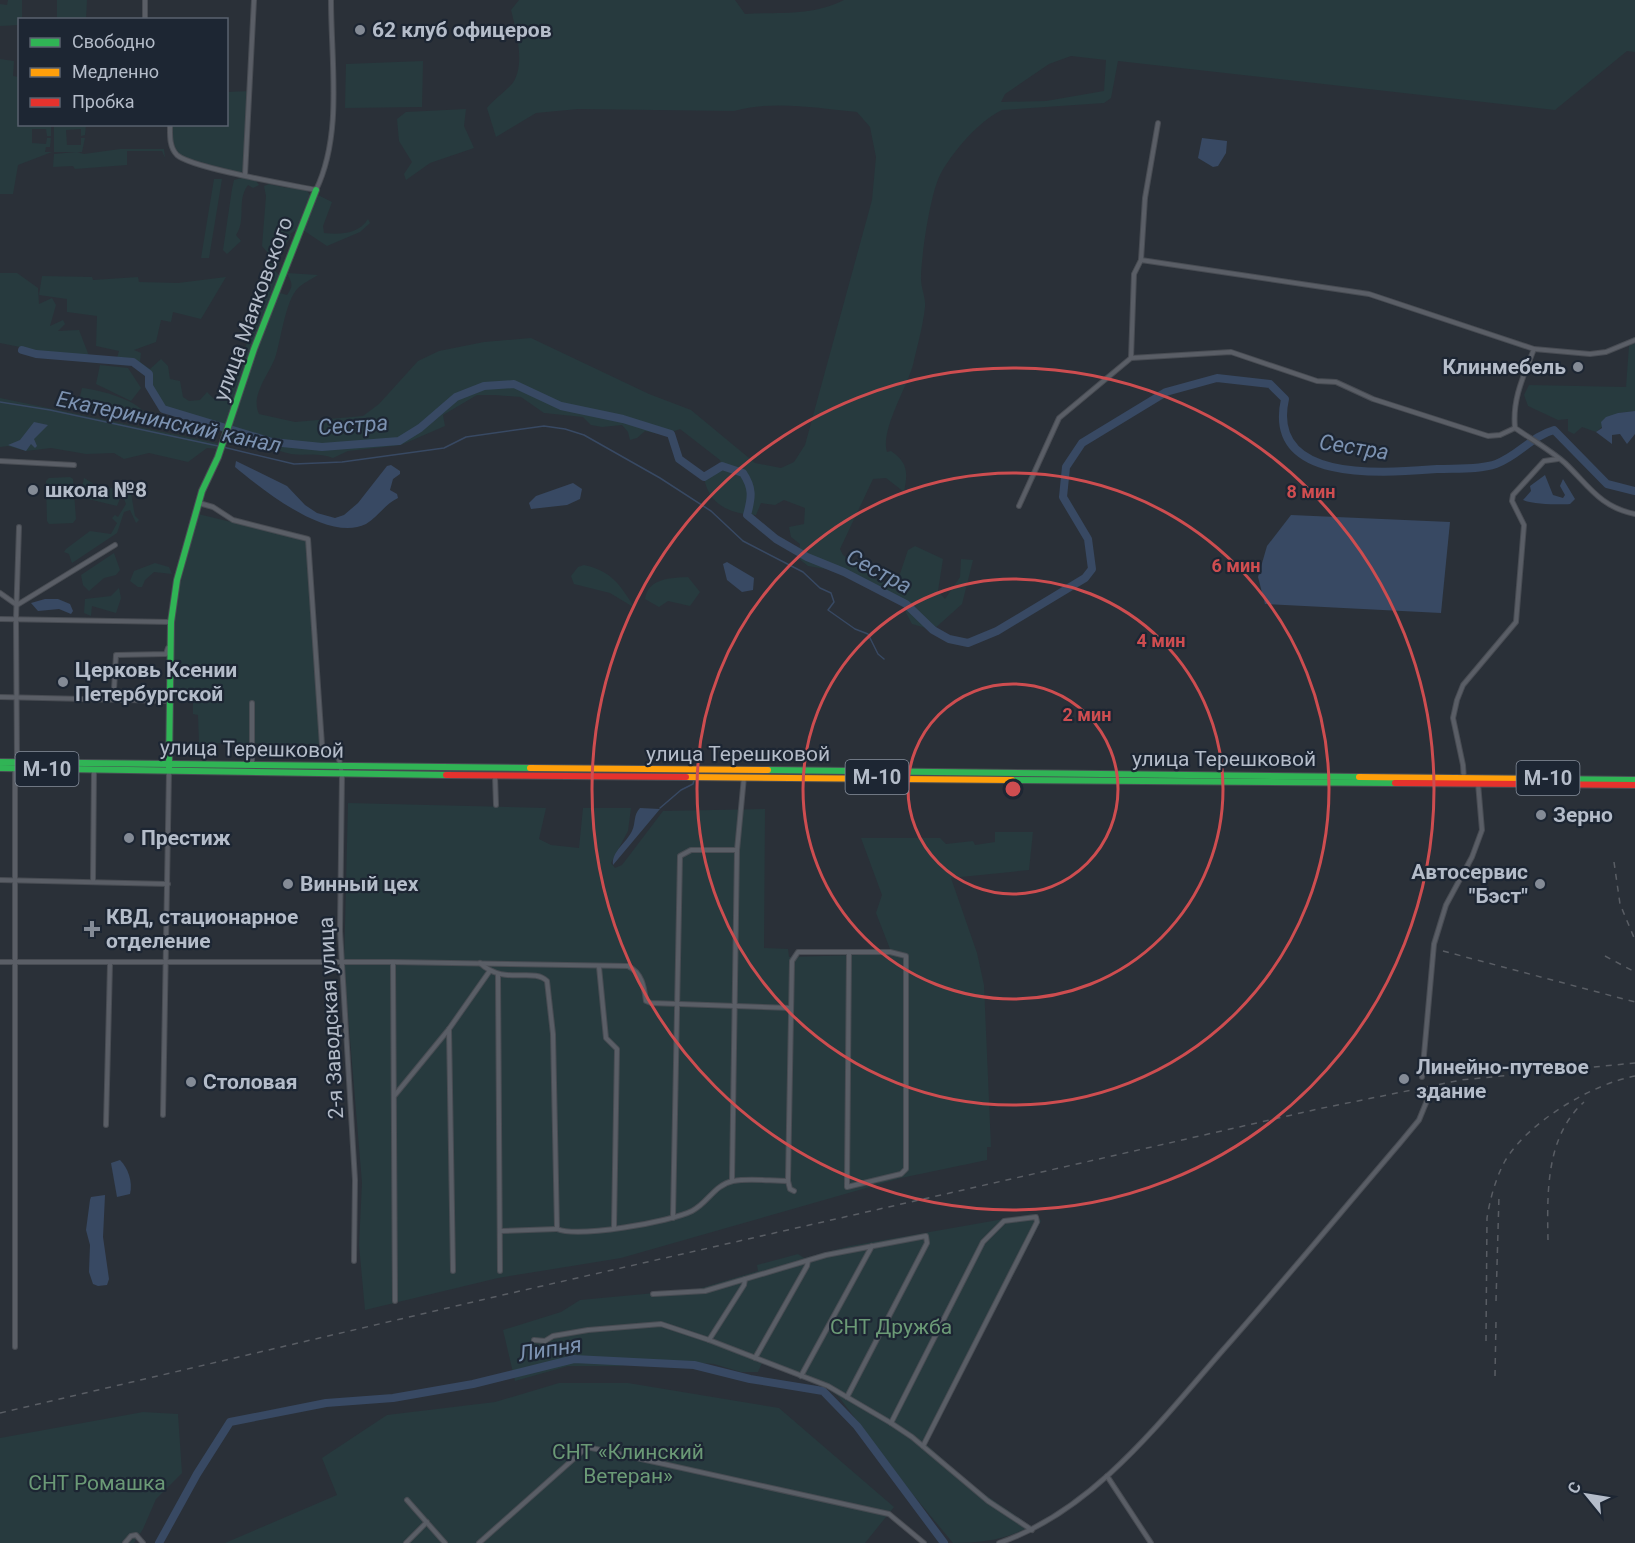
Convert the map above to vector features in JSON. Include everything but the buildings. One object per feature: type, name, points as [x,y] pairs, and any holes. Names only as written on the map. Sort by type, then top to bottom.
[{"type":"main road","name":"улица Маяковского","points":[[169,767],[171,626],[175,590],[199,503],[218,457],[279,280],[316,190]]},
{"type":"main road","name":"улица Терешковой","points":[[0,762],[16,765],[94,769],[252,764],[342,770],[495,774],[1464,780]]},
{"type":"main road","name":"улица Терешковой","points":[[0,768],[16,765],[1464,780],[1635,785]]},
{"type":"main road","name":"улица Терешковой","points":[[1478,781],[1635,780]]},
{"type":"street","points":[[145,0],[146,18]]},
{"type":"street","points":[[245,175],[254,0]]},
{"type":"street","points":[[170,126],[171,145],[179,157],[245,175],[316,190],[326,168],[333,137],[331,0]]},
{"type":"street","points":[[1131,358],[1134,274],[1141,260],[1145,198],[1158,123]]},
{"type":"street","points":[[1141,260],[1368,294],[1534,349],[1590,354],[1606,352],[1635,340]]},
{"type":"street","points":[[1534,349],[1516,396],[1513,413],[1515,428],[1557,458],[1610,507],[1635,514]]},
{"type":"street","points":[[1019,506],[1059,418],[1131,358],[1231,352],[1317,381],[1336,382],[1374,399],[1488,436],[1500,435],[1515,428]]},
{"type":"street","points":[[1464,780],[1453,718],[1457,700],[1470,676],[1516,622],[1524,525],[1512,501],[1513,495],[1544,461],[1557,458]]},
{"type":"street","points":[[0,460],[74,465]]},
{"type":"street","points":[[199,503],[213,507],[233,520],[308,539],[322,745],[339,759],[342,770]]},
{"type":"street","points":[[15,1347],[14,880],[19,527]]},
{"type":"street","points":[[17,605],[115,545]]},
{"type":"street","points":[[0,593],[17,605]]},
{"type":"street","points":[[0,619],[171,626],[166,654],[116,655],[114,690]]},
{"type":"street","points":[[0,697],[170,701]]},
{"type":"street","points":[[252,703],[252,764]]},
{"type":"street","name":"улица Маяковского","points":[[163,1115],[169,767]]},
{"type":"street","points":[[93,881],[94,769]]},
{"type":"street","name":"2-я Заводская улица","points":[[342,770],[341,961],[355,1180],[354,1261]]},
{"type":"street","points":[[495,774],[496,805]]},
{"type":"street","points":[[732,1181],[737,850],[744,776]]},
{"type":"street","points":[[1422,1077],[1434,944],[1446,905],[1472,857],[1482,830],[1478,781]]},
{"type":"street","points":[[673,1218],[680,856],[691,850],[737,850]]},
{"type":"street","points":[[0,880],[168,884]]},
{"type":"street","points":[[794,1191],[790,1189],[788,1181],[791,1008],[795,954],[890,952],[906,956],[906,1169],[901,1174],[847,1187],[849,953]]},
{"type":"street","points":[[0,962],[164,964],[341,961],[628,966],[643,983],[648,1002],[791,1008]]},
{"type":"street","points":[[393,962],[395,1301]]},
{"type":"street","points":[[106,1125],[110,963]]},
{"type":"street","points":[[480,963],[489,972],[498,975],[540,976],[547,981],[553,1034],[557,1229]]},
{"type":"street","points":[[599,967],[606,1038],[617,1049],[614,1228]]},
{"type":"street","points":[[395,1095],[449,1029],[489,972]]},
{"type":"street","points":[[498,975],[500,1271]]},
{"type":"street","points":[[449,1029],[453,1271]]},
{"type":"street","points":[[999,1543],[1033,1530],[1107,1476],[1247,1323],[1400,1143],[1419,1120],[1428,1098]]},
{"type":"street","points":[[500,1231],[614,1228],[673,1218],[692,1211],[718,1188],[732,1181],[788,1181]]},
{"type":"street","points":[[891,1423],[976,1254],[1001,1223],[1036,1217],[1037,1222],[923,1446]]},
{"type":"street","points":[[653,1294],[700,1292],[808,1261],[923,1236],[927,1239],[927,1243],[847,1397]]},
{"type":"street","points":[[801,1376],[872,1246]]},
{"type":"street","points":[[755,1358],[808,1261]]},
{"type":"street","points":[[709,1340],[744,1285],[745,1279]]},
{"type":"street","points":[[534,1340],[545,1341],[588,1330],[661,1324],[709,1340],[801,1376],[847,1397],[891,1423],[923,1446],[987,1501],[1033,1530]]},
{"type":"street","points":[[479,1543],[587,1448],[889,1514],[924,1543]]},
{"type":"street","points":[[1107,1476],[1151,1543]]},
{"type":"street","points":[[407,1500],[445,1543]]},
{"type":"street","points":[[406,1543],[427,1522]]},
{"type":"street","points":[[125,1543],[131,1536],[136,1535],[143,1543]]},
{"type":"green space","points":[[8,0],[22,0],[22,18],[18,18],[18,25],[0,26],[0,4],[7,5]]},
{"type":"green space","points":[[57,0],[87,0],[86,18],[57,18]]},
{"type":"green space","points":[[519,0],[735,0],[745,14],[808,11],[821,9],[844,0],[1635,0],[1635,52],[1627,51],[1555,110],[1118,61],[1111,98],[1104,103],[1002,110],[984,122],[959,147],[945,166],[936,184],[930,211],[921,269],[925,304],[923,322],[913,365],[891,421],[886,443],[887,452],[891,451],[897,455],[904,464],[906,479],[904,492],[886,478],[873,479],[840,549],[843,555],[881,582],[892,582],[900,574],[908,550],[915,546],[943,559],[938,591],[945,599],[960,577],[961,559],[973,560],[962,604],[933,630],[912,624],[906,613],[906,604],[844,572],[808,566],[798,558],[800,544],[791,537],[789,527],[804,524],[805,508],[784,500],[775,505],[761,503],[756,515],[729,510],[721,506],[710,494],[704,477],[722,466],[720,460],[680,429],[664,435],[645,431],[637,438],[630,440],[628,432],[622,425],[602,427],[591,425],[583,417],[544,413],[521,397],[477,395],[443,415],[445,426],[401,445],[348,451],[333,458],[291,454],[259,444],[231,439],[221,432],[218,426],[163,409],[149,386],[149,374],[145,370],[134,363],[116,361],[119,351],[96,346],[97,316],[67,312],[67,299],[39,295],[42,276],[92,277],[93,280],[138,277],[139,282],[178,283],[226,277],[201,319],[173,312],[171,322],[161,320],[156,342],[134,350],[141,353],[140,362],[150,369],[161,359],[168,366],[170,379],[180,381],[183,397],[189,401],[200,400],[207,392],[214,399],[224,401],[239,367],[268,278],[275,271],[279,275],[273,291],[287,295],[292,284],[287,273],[318,275],[298,288],[290,302],[275,358],[261,385],[257,400],[259,414],[295,422],[363,416],[379,404],[418,361],[439,351],[484,342],[531,338],[649,394],[691,410],[755,463],[781,468],[794,462],[805,445],[872,200],[876,157],[870,127],[857,112],[780,105],[734,111],[578,109],[536,113],[496,137],[487,108],[512,84],[519,65],[511,10]],"holes":[[[1071,56],[1106,60],[1104,91],[1046,101],[1001,102],[1005,94],[1049,64]]]},
{"type":"green space","points":[[0,59],[14,61],[13,76],[18,77],[18,126],[51,126],[51,136],[47,136],[46,129],[32,129],[32,143],[46,144],[47,138],[51,138],[50,147],[46,147],[45,152],[52,152],[18,165],[13,194],[0,194]]},
{"type":"green space","points":[[423,61],[422,107],[345,108],[346,64]]},
{"type":"green space","points":[[250,91],[247,100],[244,174],[179,156],[171,144],[170,126],[228,126],[228,92]]},
{"type":"green space","points":[[466,109],[464,126],[474,148],[430,163],[406,180],[404,174],[412,162],[399,141],[397,119],[406,112]]},
{"type":"green space","points":[[54,126],[86,126],[85,135],[81,136],[81,129],[66,130],[67,145],[81,145],[81,138],[85,138],[82,152],[54,152]]},
{"type":"green space","points":[[120,149],[164,149],[165,158],[162,151],[127,151],[127,165],[75,169],[73,166],[53,167],[54,154],[77,152],[84,154]]},
{"type":"green space","points":[[245,177],[254,178],[259,185],[253,188],[248,185],[244,191],[241,223],[236,235],[241,241],[227,254],[223,250],[234,180]]},
{"type":"green space","points":[[214,179],[222,179],[209,258],[201,258]]},
{"type":"green space","points":[[269,184],[287,188],[291,186],[307,191],[310,195],[296,230],[290,234],[281,252],[278,269],[273,270],[268,267],[268,253],[262,246],[266,196],[264,186]]},
{"type":"green space","points":[[318,195],[332,202],[323,226],[324,233],[354,231],[368,219],[370,223],[360,232],[327,246],[303,230]]},
{"type":"green space","points":[[0,273],[17,273],[38,288],[39,304],[52,298],[56,305],[50,326],[63,320],[65,324],[58,331],[79,330],[89,356],[35,352],[35,350],[0,343]]},
{"type":"green space","points":[[1635,337],[1635,411],[1618,413],[1596,432],[1582,427],[1574,434],[1568,431],[1568,419],[1558,420],[1528,406],[1524,395],[1529,385],[1626,387],[1629,346]]},
{"type":"green space","points":[[100,365],[128,368],[141,388],[131,401],[96,384]]},
{"type":"green space","points":[[82,388],[108,393],[128,401],[136,405],[146,416],[78,405]]},
{"type":"green space","points":[[0,398],[221,444],[219,449],[207,448],[188,462],[149,453],[124,459],[114,453],[86,454],[51,448],[26,451],[8,446],[0,447]]},
{"type":"green space","points":[[70,477],[73,479],[76,519],[73,523],[49,524],[46,481],[49,478]]},
{"type":"green space","points":[[84,478],[94,484],[123,491],[117,506],[80,497]]},
{"type":"green space","points":[[130,488],[135,516],[139,520],[136,523],[130,510],[124,512],[117,533],[72,563],[69,554],[64,552],[66,549],[90,531],[111,534],[117,523],[112,518],[115,515],[118,517],[126,504],[123,496]]},
{"type":"green space","points":[[198,514],[306,540],[321,744],[199,743],[198,715],[193,714],[193,700],[174,699],[174,626],[179,589]]},
{"type":"green space","points":[[114,553],[120,570],[116,575],[104,578],[89,591],[83,585],[81,575]]},
{"type":"green space","points":[[155,563],[169,567],[172,574],[154,572],[145,580],[142,587],[130,581],[134,571]]},
{"type":"green space","points":[[584,565],[609,575],[635,608],[610,593],[574,584],[571,576],[578,567]]},
{"type":"green space","points":[[688,577],[700,592],[690,606],[668,601],[659,607],[645,599],[647,592],[655,583],[661,580]]},
{"type":"green space","points":[[119,588],[121,598],[116,613],[92,606],[91,616],[84,613],[85,599],[111,596]]},
{"type":"green space","points":[[348,803],[546,808],[539,839],[551,845],[579,848],[583,808],[631,808],[628,831],[611,863],[615,868],[622,865],[663,811],[765,809],[764,948],[788,949],[789,957],[892,954],[876,913],[882,895],[861,838],[940,838],[946,844],[973,841],[975,845],[995,842],[995,832],[1033,832],[1029,870],[951,878],[977,953],[984,985],[991,1147],[987,1147],[987,1160],[901,1178],[621,1258],[498,1278],[365,1310],[359,1245],[362,1183],[344,966]]},
{"type":"green space","name":"СНТ Дружба","points":[[1037,1214],[1041,1221],[926,1444],[974,1487],[1031,1526],[1003,1538],[953,1543],[910,1491],[839,1397],[826,1387],[762,1363],[758,1372],[741,1372],[714,1364],[665,1360],[617,1366],[568,1366],[515,1381],[503,1330],[561,1312],[580,1300],[698,1289],[758,1271],[757,1265],[798,1254],[804,1258],[850,1246]]},
{"type":"green space","name":"СНТ «Клинский Ветеран»","points":[[559,1383],[628,1383],[779,1408],[894,1507],[865,1543],[225,1543],[337,1495],[322,1458],[387,1415],[495,1402]]},
{"type":"green space","name":"СНТ Ромашка","points":[[143,1412],[178,1414],[182,1473],[156,1499],[134,1543],[0,1543],[0,1438]]},
{"type":"water","points":[[1202,138],[1227,141],[1226,153],[1218,166],[1213,167],[1198,158]]},
{"type":"water","points":[[1635,411],[1635,434],[1627,444],[1620,434],[1612,435],[1612,444],[1596,432],[1602,428],[1601,422],[1606,417]]},
{"type":"water","points":[[34,422],[48,425],[34,439],[37,446],[35,448],[31,444],[26,451],[8,445],[20,440]]},
{"type":"water","points":[[236,461],[287,486],[305,505],[317,513],[335,518],[344,515],[358,503],[387,466],[391,465],[400,471],[400,474],[393,479],[390,490],[397,494],[398,498],[366,524],[351,528],[333,526],[315,520],[279,500],[235,467]]},
{"type":"water","points":[[1545,475],[1553,495],[1563,498],[1565,495],[1560,486],[1563,479],[1575,499],[1570,504],[1523,500],[1531,491],[1530,486]]},
{"type":"water","points":[[573,483],[582,489],[580,499],[567,505],[531,509],[529,503],[536,496]]},
{"type":"water","points":[[1291,515],[1450,522],[1441,613],[1265,604],[1258,577],[1267,546]]},
{"type":"water","points":[[727,562],[754,578],[753,590],[742,592],[727,580],[723,564]]},
{"type":"water","points":[[45,599],[58,599],[70,604],[73,611],[71,614],[59,609],[38,611],[31,603]]},
{"type":"water","points":[[640,808],[660,809],[613,865],[614,856],[630,835],[636,813]]},
{"type":"water","points":[[120,1160],[129,1176],[131,1189],[130,1194],[117,1197],[111,1163]]},
{"type":"water","points":[[105,1195],[103,1237],[109,1279],[107,1285],[98,1286],[93,1284],[89,1272],[90,1245],[86,1230],[91,1197]]},
{"type":"waterway","name":"Сестра","points":[[22,350],[36,354],[133,362],[149,374],[149,386],[163,409],[272,442],[322,447],[399,441],[420,428],[456,397],[484,386],[514,384],[561,406],[623,419],[671,434],[679,459],[704,477],[722,466],[743,473],[749,483],[751,493],[747,515],[776,539],[807,557],[844,572],[906,604],[933,630],[949,639],[968,643],[997,631],[1085,578],[1092,569],[1088,539],[1063,497],[1066,467],[1082,443],[1166,392],[1217,378],[1270,384],[1285,399],[1284,427],[1293,446],[1311,460],[1334,467],[1388,472],[1482,467],[1504,460],[1554,430],[1607,484],[1635,491]]},
{"type":"waterway","name":"Екатерининский канал","points":[[0,402],[50,410],[218,446]]},
{"type":"waterway","name":"Екатерининский канал","points":[[223,447],[294,464],[342,462],[444,448],[466,437],[544,426],[584,435],[660,478],[711,511],[743,541],[803,572],[820,588],[831,593],[834,602],[828,610],[855,629],[868,634],[878,654],[884,659]]},
{"type":"waterway","points":[[660,808],[681,790],[693,784],[694,780]]},
{"type":"waterway","name":"Липня","points":[[159,1543],[197,1474],[230,1422],[326,1403],[393,1398],[473,1384],[574,1359],[694,1365],[750,1379],[823,1391],[857,1426],[944,1543]]},
{"type":"railway","points":[[1614,862],[1620,904],[1635,940]]},
{"type":"railway","points":[[1443,951],[1635,1002]]},
{"type":"railway","points":[[1605,956],[1635,972]]},
{"type":"railway","points":[[0,1413],[507,1294],[1318,1109],[1461,1080],[1635,1063]]},
{"type":"railway","points":[[1486,1341],[1487,1218],[1494,1188],[1505,1161],[1515,1146],[1529,1132],[1562,1107],[1600,1087],[1635,1076]]},
{"type":"railway","points":[[1548,1240],[1551,1166],[1562,1131],[1584,1102]]},
{"type":"railway","points":[[1496,1301],[1499,1196]]},
{"type":"railway","points":[[1495,1376],[1496,1321]]},
{"type":"traffic: fast","points":[[169,767],[171,622],[177,580],[202,491],[218,457],[254,349],[316,190]]},
{"type":"traffic: fast","points":[[0,762],[530,768]]},
{"type":"traffic: fast","points":[[0,768],[446,775]]},
{"type":"traffic: fast","points":[[768,770],[1359,777]]},
{"type":"traffic: fast","points":[[1546,779],[1635,780]]},
{"type":"traffic: fast","points":[[1012,780],[1395,783]]},
{"type":"traffic: slow","points":[[530,768],[768,770]]},
{"type":"traffic: slow","points":[[686,777],[1012,780]]},
{"type":"traffic: slow","points":[[1359,777],[1546,779]]},
{"type":"traffic: jam","points":[[446,775],[686,777]]},
{"type":"traffic: jam","points":[[1395,783],[1635,785]]},
{"type":"place","name":"62 клуб офицеров","points":[[360,30]]},
{"type":"place","name":"Клинмебель","points":[[1578,367]]},
{"type":"place","name":"школа №8","points":[[33,490]]},
{"type":"place","name":"Церковь Ксении Петербургской","points":[[63,682]]},
{"type":"place","name":"Зерно","points":[[1541,815]]},
{"type":"place","name":"Престиж","points":[[129,838]]},
{"type":"place","name":"Винный цех","points":[[288,884]]},
{"type":"place","name":"Автосервис \"Бэст\"","points":[[1540,884]]},
{"type":"place","name":"КВД, стационарное отделение","points":[[92,929]]},
{"type":"place","name":"Линейно-путевое здание","points":[[1404,1079]]},
{"type":"place","name":"Столовая","points":[[191,1082]]}]
